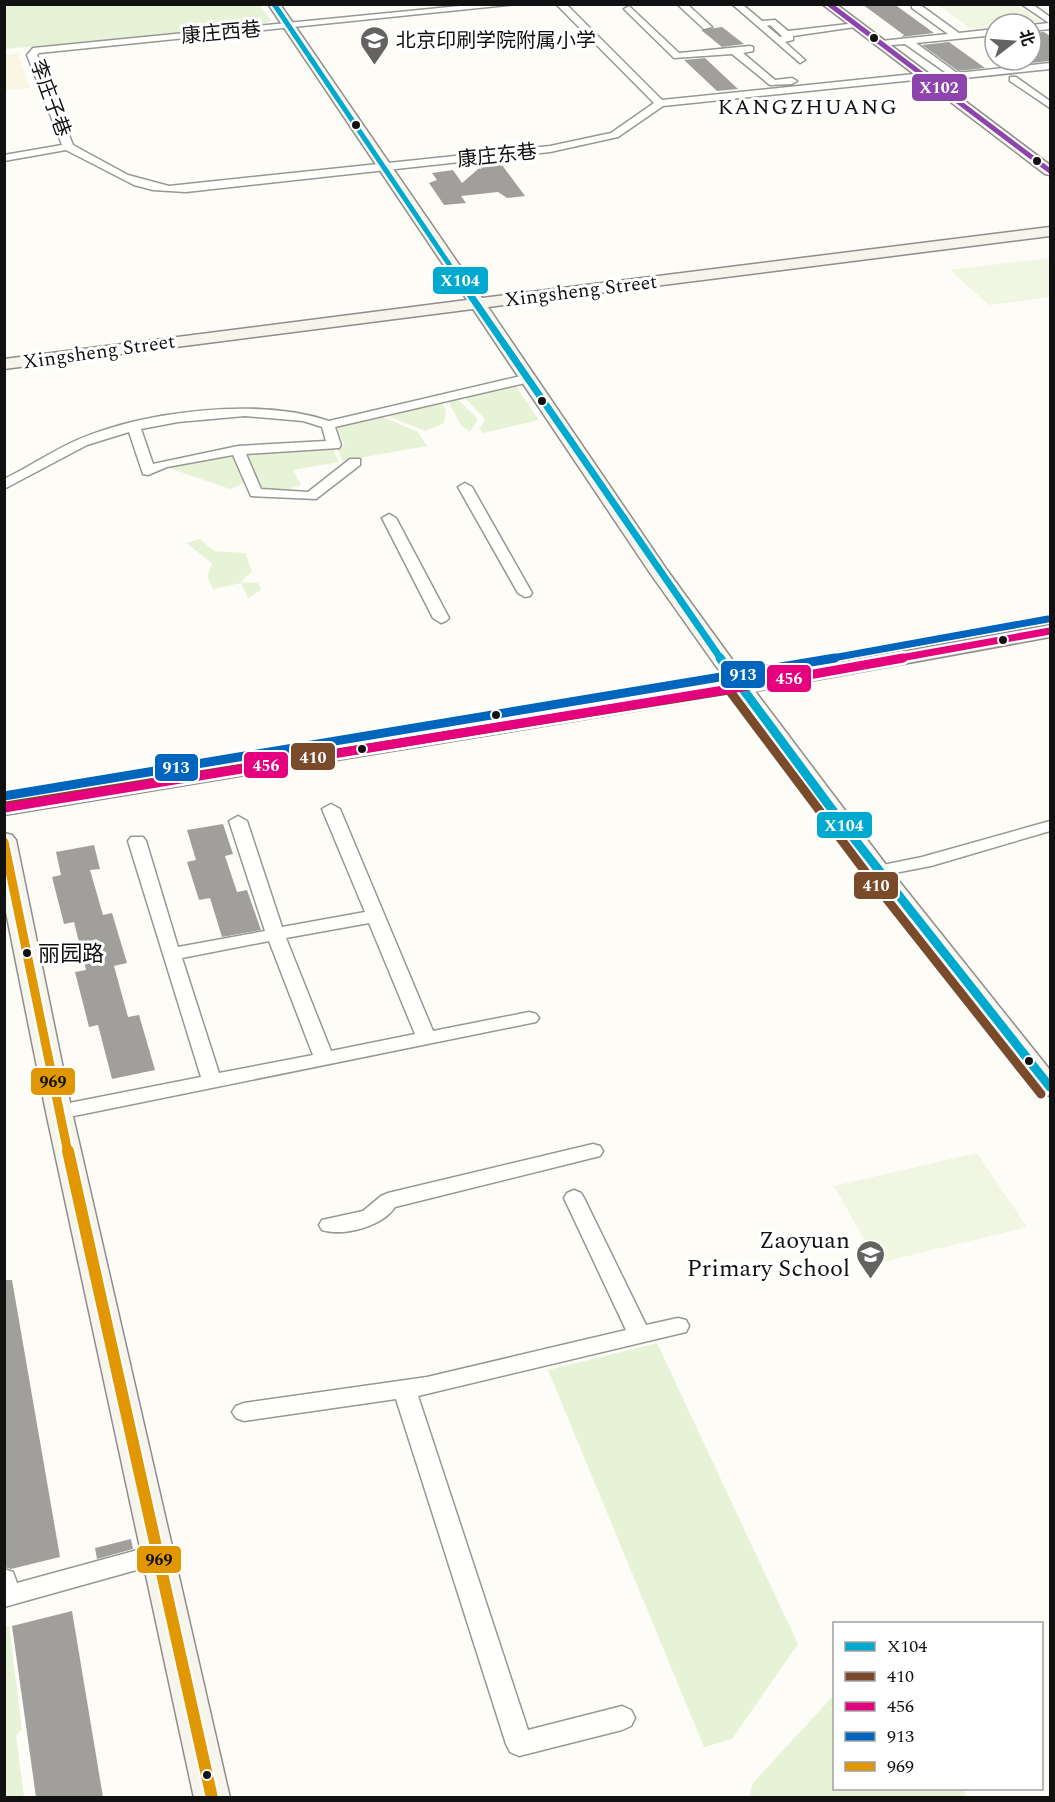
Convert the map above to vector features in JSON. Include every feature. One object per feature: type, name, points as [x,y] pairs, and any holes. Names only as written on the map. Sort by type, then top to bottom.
[{"type":"street","points":[[273,4],[387,167],[660,573],[738,682],[879,871],[1050,1087]]},
{"type":"street","name":"康庄西巷","points":[[36,50],[513,4]]},
{"type":"street","points":[[560,4],[660,103]]},
{"type":"street","points":[[681,4],[707,27]]},
{"type":"street","points":[[736,4],[760,24],[781,37],[800,60]]},
{"type":"street","points":[[828,4],[1050,171]]},
{"type":"street","points":[[934,4],[915,6],[957,36]]},
{"type":"street","points":[[1025,4],[1050,21]]},
{"type":"street","points":[[628,9],[677,56],[750,49]]},
{"type":"street","points":[[781,37],[857,26]]},
{"type":"street","points":[[881,44],[983,33]]},
{"type":"street","points":[[907,41],[955,76],[1050,66]]},
{"type":"street","name":"李庄子巷","points":[[36,50],[32,55],[68,147]]},
{"type":"street","points":[[734,50],[773,83],[838,76]]},
{"type":"street","points":[[939,87],[1050,75]]},
{"type":"street","name":"康庄东巷","points":[[68,147],[141,186],[168,190],[586,143],[622,130],[660,103],[924,76]]},
{"type":"street","points":[[1013,79],[1050,105]]},
{"type":"street","points":[[4,158],[68,147]]},
{"type":"street","name":"Xingsheng Street","points":[[4,364],[1050,231]]},
{"type":"street","points":[[4,485],[92,439],[134,427],[181,418],[237,413],[288,415],[316,419],[328,425],[529,378]]},
{"type":"street","points":[[134,427],[148,471],[163,464],[238,450],[334,445],[328,425]]},
{"type":"street","points":[[238,450],[256,493],[311,496],[355,462]]},
{"type":"street","points":[[465,487],[525,593]]},
{"type":"street","points":[[389,518],[441,618]]},
{"type":"street","points":[[4,795],[738,682],[1050,620]]},
{"type":"street","points":[[4,808],[1050,631]]},
{"type":"street","points":[[331,809],[427,1039]]},
{"type":"street","points":[[238,821],[275,934],[324,1059]]},
{"type":"street","points":[[879,871],[925,862],[1050,826]]},
{"type":"street","points":[[4,840],[59,1112],[156,1555],[212,1797]]},
{"type":"street","points":[[137,841],[212,1082]]},
{"type":"street","points":[[171,954],[374,916]]},
{"type":"street","points":[[59,1112],[530,1018]]},
{"type":"street","points":[[330,1225],[370,1217],[385,1208],[388,1201],[593,1151]]},
{"type":"street","points":[[574,1198],[640,1335]]},
{"type":"street","points":[[244,1412],[404,1389],[678,1326]]},
{"type":"street","points":[[404,1389],[519,1744],[622,1718]]},
{"type":"street","points":[[5,1591],[156,1555]]},
{"type":"shaded area","points":[[18,54],[30,88],[5,90],[5,55]]},
{"type":"green space","points":[[4,5],[260,5],[271,21],[258,26],[5,49]]},
{"type":"green space","points":[[1016,5],[1027,12],[983,12],[983,28],[971,29],[940,6]]},
{"type":"green space","points":[[1050,258],[1050,297],[989,305],[950,270]]},
{"type":"green space","points":[[515,385],[539,420],[483,433],[480,429],[485,419],[465,398]]},
{"type":"green space","points":[[457,399],[478,419],[470,432],[461,425],[448,401]]},
{"type":"green space","points":[[442,402],[446,412],[444,423],[425,431],[388,416]]},
{"type":"green space","points":[[383,417],[418,432],[427,446],[342,461],[337,447],[345,446],[336,426]]},
{"type":"green space","points":[[332,447],[339,462],[293,470],[301,485],[286,490],[262,488],[244,452]]},
{"type":"green space","points":[[233,453],[246,482],[230,489],[166,467]]},
{"type":"green space","points":[[200,539],[214,551],[245,553],[252,571],[241,582],[258,583],[261,590],[248,598],[241,583],[213,589],[207,576],[212,563],[186,543]]},
{"type":"green space","points":[[977,1153],[1027,1227],[878,1263],[834,1186]]},
{"type":"green space","points":[[657,1343],[798,1644],[732,1739],[704,1747],[548,1370]]},
{"type":"green space","points":[[9,1626],[22,1730],[16,1735],[24,1797],[5,1797],[4,1627]]},
{"type":"green space","points":[[833,1696],[833,1790],[963,1790],[967,1797],[749,1797],[753,1783]]},
{"type":"building","points":[[862,4],[894,4],[934,33],[901,37],[904,35]]},
{"type":"building","points":[[722,27],[744,44],[722,47],[701,30]]},
{"type":"building","points":[[1043,32],[1050,36],[1050,61],[1043,62]]},
{"type":"building","points":[[949,42],[983,68],[958,71],[922,45]]},
{"type":"building","points":[[705,58],[738,89],[717,91],[684,60]]},
{"type":"building","points":[[499,161],[525,196],[507,198],[498,192],[461,196],[466,203],[444,205],[429,183],[437,180],[432,173],[453,170],[462,183],[485,163]]},
{"type":"building","points":[[223,824],[233,854],[225,856],[237,892],[247,890],[261,930],[222,937],[210,898],[199,900],[187,862],[196,860],[187,830]]},
{"type":"building","points":[[94,845],[100,869],[90,870],[103,915],[112,913],[127,963],[114,966],[128,1017],[139,1015],[155,1070],[112,1079],[98,1025],[89,1027],[75,972],[86,970],[74,922],[64,924],[52,877],[61,875],[56,852]]},
{"type":"building","points":[[4,1280],[12,1280],[60,1557],[11,1569],[4,1567]]},
{"type":"building","points":[[131,1539],[133,1549],[97,1559],[95,1548]]},
{"type":"building","points":[[72,1611],[103,1797],[36,1797],[12,1626]]},
{"type":"transit line","name":"X104","points":[[274,4],[557,424],[731,673],[848,831],[1050,1087]]},
{"type":"transit line","name":"X102","points":[[829,4],[1050,171]]},
{"type":"transit line","name":"913","points":[[4,796],[740,675],[1048,619]]},
{"type":"transit line","name":"456","points":[[4,808],[742,687],[1050,631]]},
{"type":"transit line","name":"410","points":[[6,806],[729,690],[870,878],[1041,1094]]},
{"type":"transit line","name":"969","points":[[4,842],[59,1112],[212,1798]]},
{"type":"place","name":"北京印刷学院附属小学","points":[[375,66]]},
{"type":"place","name":"丽园路","points":[[27,953]]},
{"type":"place","name":"Zaoyuan Primary School","points":[[871,1280]]},
{"type":"district","name":"KANGZHUANG","points":[[808,106]]}]
